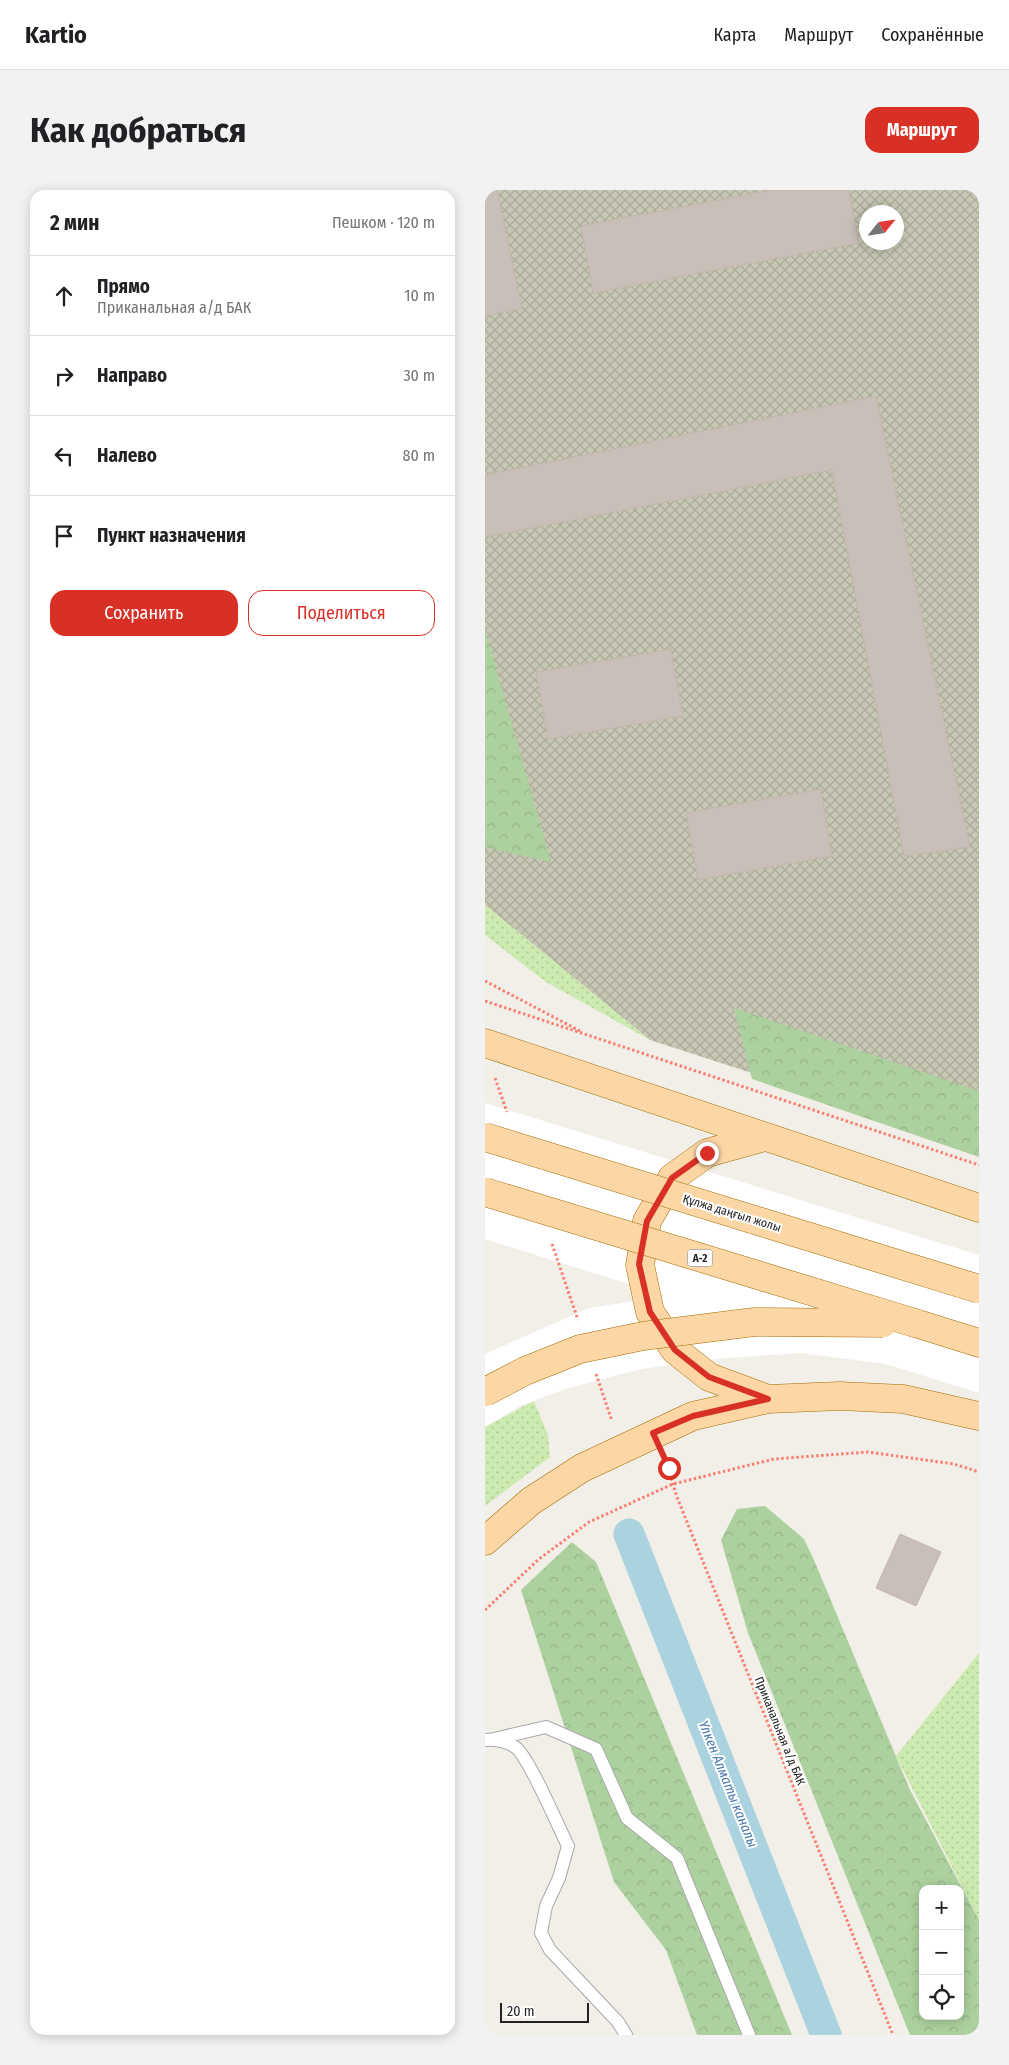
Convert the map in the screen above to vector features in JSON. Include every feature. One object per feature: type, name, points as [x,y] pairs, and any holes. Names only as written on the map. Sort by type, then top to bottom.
[{"type":"main road","points":[[487,1044],[979,1208]]},
{"type":"main road","name":"Құлжа даңғыл жолы","points":[[485,1137],[979,1289]]},
{"type":"main road","points":[[765,1137],[707,1153],[672,1178],[647,1221],[639,1264],[650,1312],[675,1350],[709,1377],[768,1399]]},
{"type":"main road","name":"A-2","points":[[485,1192],[915,1323]]},
{"type":"main road","points":[[485,1392],[525,1371],[580,1349],[643,1336],[755,1322],[915,1323],[979,1344]]},
{"type":"main road","points":[[485,1541],[531,1501],[581,1468],[693,1416],[768,1399],[840,1396],[903,1399],[979,1416]]},
{"type":"lane","points":[[490,1740],[546,1727],[596,1750],[627,1818],[677,1858],[749,2035]]},
{"type":"lane","points":[[490,1740],[516,1747],[534,1776],[568,1846],[559,1878],[546,1906],[541,1932],[550,1950],[618,2022],[626,2035]]},
{"type":"path","points":[[485,981],[589,1036]]},
{"type":"path","points":[[485,1001],[979,1165]]},
{"type":"path","name":"Приканальная а/д БАК","points":[[653,1433],[669,1468],[673,1484],[893,2035]]},
{"type":"path","points":[[485,1610],[539,1559],[589,1522],[673,1484],[774,1459],[868,1452],[954,1464],[979,1472]]},
{"type":"shaded area","points":[[485,190],[979,190],[979,1147],[650,1040],[485,905]]},
{"type":"green space","points":[[485,629],[551,862],[485,847]]},
{"type":"green space","points":[[485,905],[650,1040],[546,982],[485,935]]},
{"type":"green space","points":[[734,1008],[979,1091],[979,1157],[752,1079]]},
{"type":"green space","points":[[534,1401],[548,1435],[550,1457],[485,1506],[485,1427]]},
{"type":"green space","points":[[765,1506],[804,1539],[910,1790],[960,1885],[919,1885],[919,2020],[964,2020],[964,1892],[979,1920],[979,2035],[910,2035],[748,1633],[721,1540],[737,1509]]},
{"type":"green space","points":[[572,1542],[596,1562],[792,2035],[697,2035],[666,1950],[614,1882],[521,1590]]},
{"type":"green space","points":[[979,1653],[979,1920],[964,1890],[964,1885],[961,1885],[896,1756]]},
{"type":"pier","points":[[485,1103],[979,1255],[979,1393],[886,1364],[801,1353],[725,1358],[641,1369],[565,1389],[520,1406],[485,1427],[485,1354],[589,1308],[667,1296],[485,1239]]},
{"type":"building","points":[[485,190],[497,190],[522,308],[485,316]]},
{"type":"building","points":[[772,190],[849,190],[859,243],[593,293],[581,226]]},
{"type":"building","points":[[876,396],[970,847],[904,856],[832,470],[485,537],[485,475]]},
{"type":"building","points":[[671,649],[683,716],[548,739],[536,672]]},
{"type":"building","points":[[821,789],[832,856],[698,880],[686,813]]},
{"type":"building","points":[[900,1534],[941,1552],[916,1606],[876,1588]]},
{"type":"waterway","name":"Үлкен Алматы каналы","points":[[629,1534],[826,2035]]},
{"type":"route","points":[[669,1468],[653,1433],[693,1416],[768,1399],[709,1377],[675,1350],[650,1312],[639,1264],[647,1221],[672,1178],[707,1153]]}]
